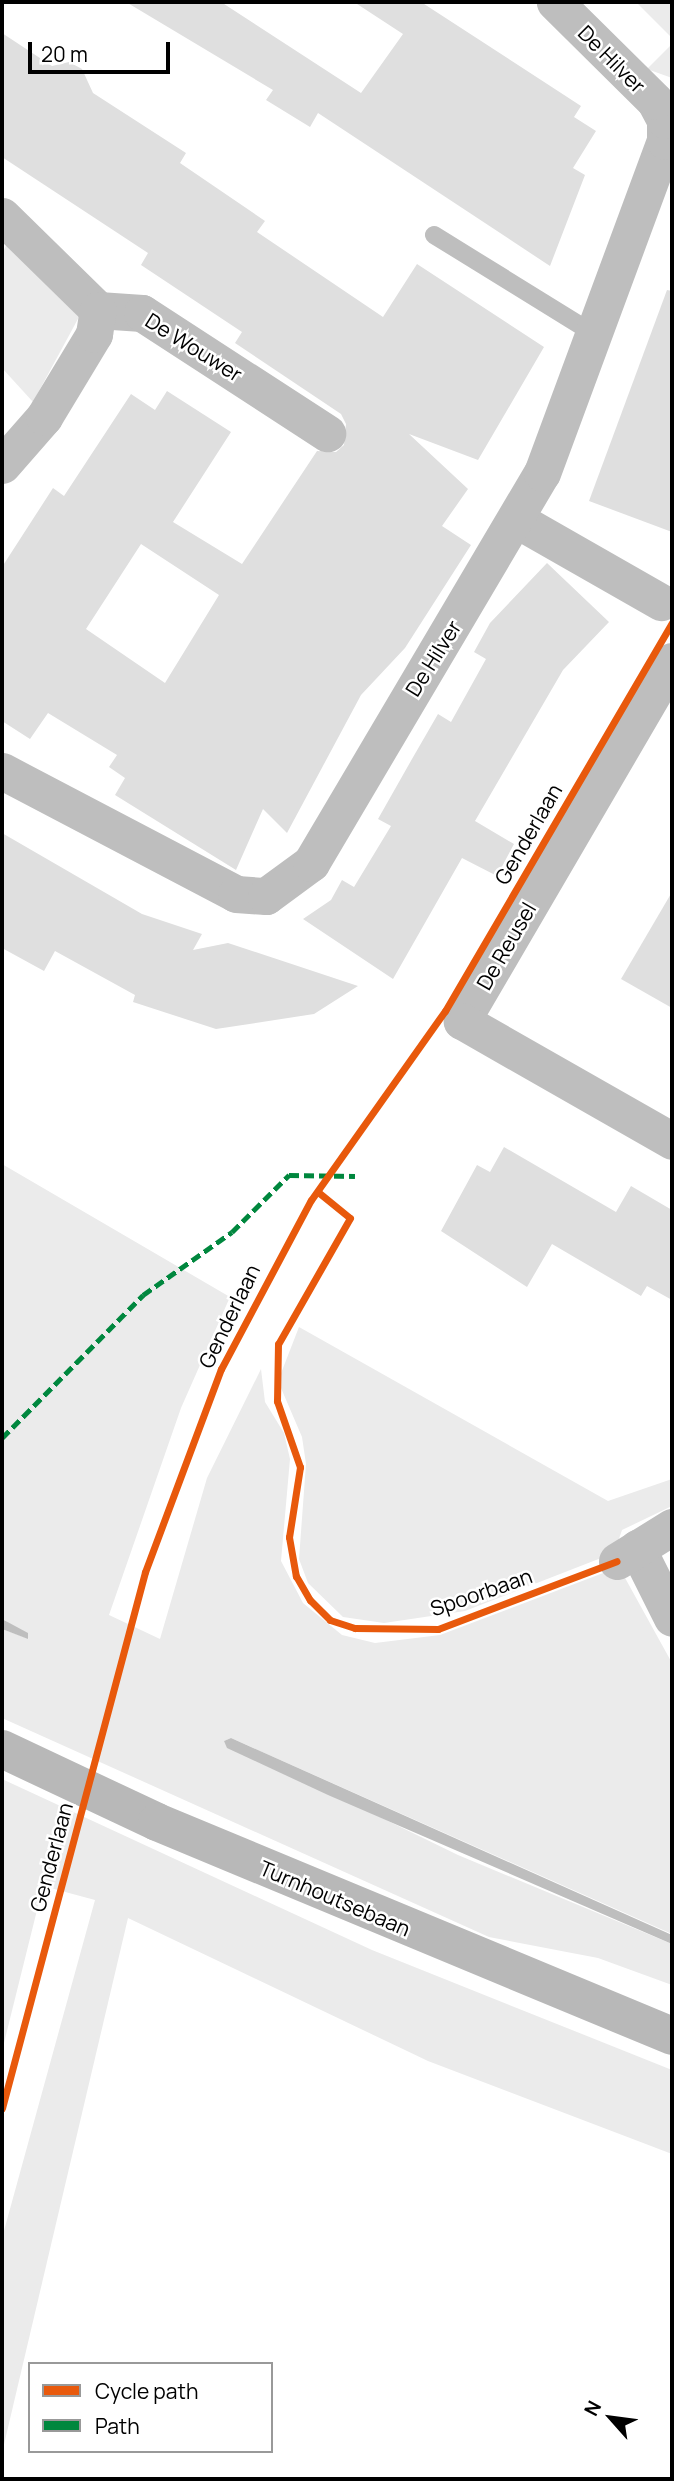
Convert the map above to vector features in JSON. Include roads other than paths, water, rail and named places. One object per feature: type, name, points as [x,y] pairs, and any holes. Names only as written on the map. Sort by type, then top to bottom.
[{"type":"main road","name":"Turnhoutsebaan","points":[[2,1749],[182,1833],[672,2036]]},
{"type":"street","name":"De Hilver","points":[[2,771],[221,889],[248,896],[277,891],[311,863],[517,520],[594,334],[665,141],[668,117],[555,2]]},
{"type":"street","points":[[2,216],[98,310],[94,334],[44,418],[2,466]]},
{"type":"street","name":"De Wouwer","points":[[98,310],[142,313],[327,433]]},
{"type":"street","points":[[517,520],[661,602]]},
{"type":"street","name":"De Reusel","points":[[672,661],[462,1021],[672,1141]]},
{"type":"street","points":[[672,1527],[627,1555],[672,1618]]},
{"type":"lane","points":[[434,235],[594,334]]}]
